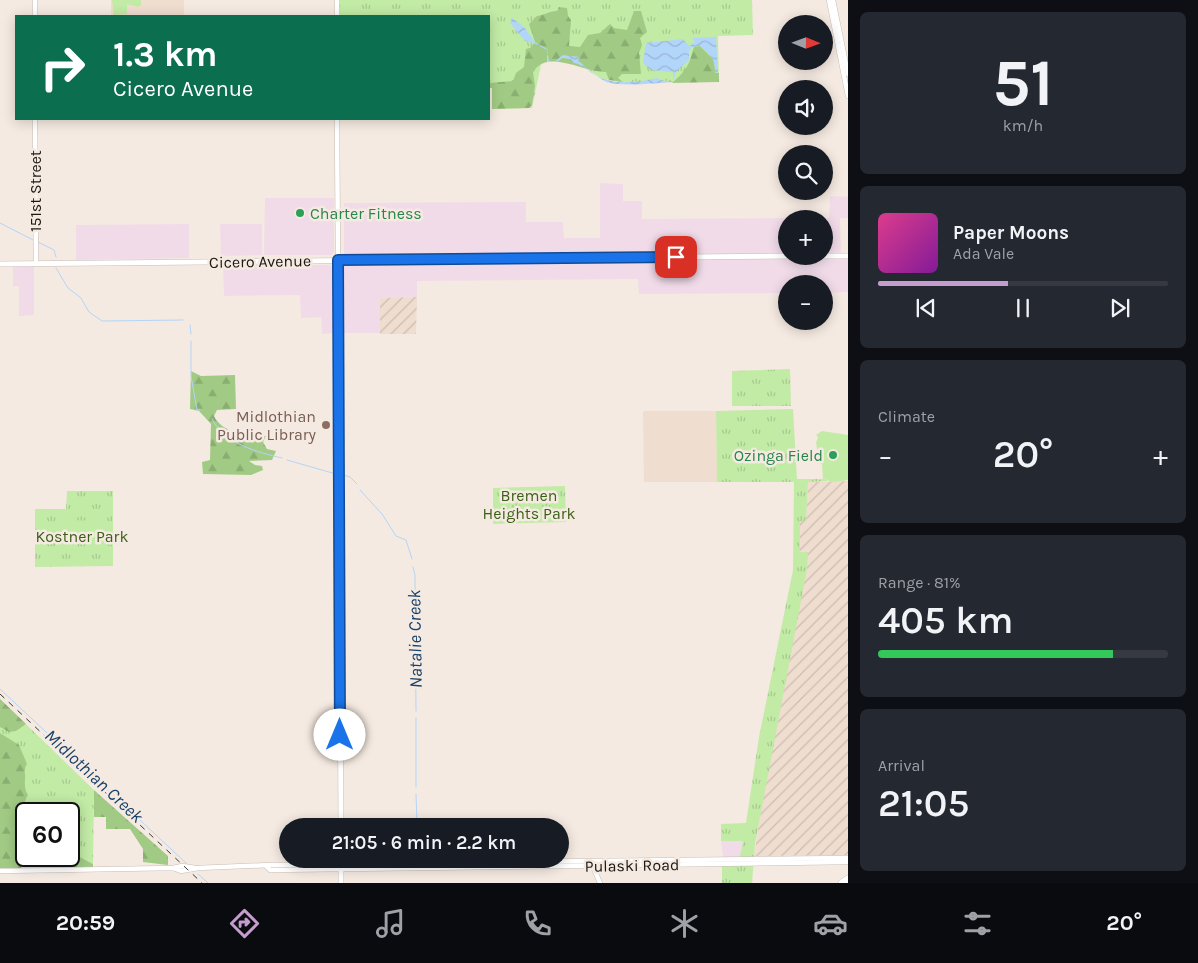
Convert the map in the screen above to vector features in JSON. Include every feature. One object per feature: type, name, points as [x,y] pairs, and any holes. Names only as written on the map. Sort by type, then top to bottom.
[{"type":"highway","points":[[842,883],[848,879]]},
{"type":"main road","points":[[35,0],[35,15]]},
{"type":"main road","points":[[337,0],[337,15]]},
{"type":"main road","points":[[829,0],[848,74]]},
{"type":"main road","points":[[833,0],[848,96]]},
{"type":"main road","name":"151st Street","points":[[35,120],[36,263]]},
{"type":"main road","points":[[337,120],[341,818]]},
{"type":"main road","name":"Cicero Avenue","points":[[0,264],[778,256]]},
{"type":"main road","points":[[833,256],[848,256]]},
{"type":"main road","name":"Pulaski Road","points":[[592,864],[848,858]]},
{"type":"main road","name":"Pulaski Road","points":[[569,864],[848,862]]},
{"type":"main road","points":[[592,864],[600,883]]},
{"type":"main road","name":"Pulaski Road","points":[[0,871],[173,868],[190,871],[198,868],[266,867],[279,865]]},
{"type":"main road","points":[[341,868],[341,883]]},
{"type":"shaded area","points":[[111,0],[184,0],[184,15],[111,15]]},
{"type":"shaded area","points":[[600,183],[623,184],[623,201],[642,201],[642,219],[778,218],[778,265],[833,265],[833,210],[829,210],[830,200],[833,200],[833,196],[848,197],[848,218],[840,218],[841,258],[848,258],[848,292],[833,293],[833,275],[778,275],[778,293],[639,294],[638,279],[417,281],[417,297],[380,298],[380,333],[344,333],[344,203],[526,202],[526,222],[563,222],[564,238],[600,238]]},
{"type":"shaded area","points":[[265,198],[334,198],[334,253],[331,255],[264,255]]},
{"type":"shaded area","points":[[189,224],[189,258],[76,260],[76,225]]},
{"type":"shaded area","points":[[220,224],[262,224],[262,255],[221,256]]},
{"type":"shaded area","points":[[223,265],[330,265],[334,269],[335,333],[322,334],[321,317],[301,318],[300,295],[224,296]]},
{"type":"shaded area","points":[[13,267],[34,267],[34,315],[19,316],[19,286],[13,286]]},
{"type":"shaded area","points":[[417,297],[416,334],[380,334],[380,298]]},
{"type":"shaded area","points":[[643,411],[716,411],[717,482],[644,482]]},
{"type":"shaded area","points":[[848,481],[848,855],[754,856],[800,552],[800,521],[806,520],[808,482]]},
{"type":"shaded area","points":[[721,841],[743,841],[740,858],[723,857]]},
{"type":"green space","points":[[112,0],[141,0],[141,5],[138,7],[127,4],[127,14],[114,15]]},
{"type":"green space","points":[[339,0],[752,0],[753,35],[718,36],[719,82],[642,82],[629,84],[600,78],[581,64],[542,60],[532,108],[492,109],[492,88],[490,88],[490,15],[339,15]]},
{"type":"green space","points":[[559,7],[567,8],[568,16],[571,20],[569,46],[580,47],[588,35],[600,33],[610,24],[614,28],[627,30],[634,11],[641,11],[647,32],[640,38],[642,45],[639,53],[641,74],[622,74],[618,78],[623,82],[609,80],[606,72],[567,63],[548,62],[540,65],[533,72],[535,86],[532,105],[529,108],[492,109],[492,88],[490,88],[490,83],[513,81],[516,73],[524,67],[526,49],[530,48],[535,42],[529,24],[537,16],[557,11]]},
{"type":"green space","points":[[700,46],[714,60],[715,73],[719,73],[719,82],[672,83],[687,67],[694,47]]},
{"type":"green space","points":[[790,369],[791,406],[732,406],[732,371]]},
{"type":"green space","points":[[191,371],[201,376],[235,375],[236,409],[217,410],[214,416],[223,427],[237,433],[266,436],[263,442],[267,449],[276,451],[272,460],[249,461],[255,465],[262,466],[263,470],[251,475],[203,474],[202,462],[210,460],[211,424],[199,411],[190,409]]},
{"type":"green space","points":[[793,409],[797,479],[823,479],[829,481],[808,482],[806,521],[800,522],[800,552],[808,552],[807,569],[755,844],[752,883],[722,883],[722,866],[738,865],[743,841],[721,841],[721,824],[746,823],[759,737],[793,570],[794,482],[717,482],[716,411]]},
{"type":"green space","name":"Ozinga Field","points":[[822,431],[848,435],[848,480],[834,482],[823,479],[822,464],[820,464],[816,443],[818,437],[816,435]]},
{"type":"green space","name":"Bremen Heights Park","points":[[565,486],[566,522],[493,524],[493,488]]},
{"type":"green space","name":"Kostner Park","points":[[67,491],[113,491],[113,566],[35,567],[35,509],[66,509]]},
{"type":"green space","points":[[66,520],[103,521],[103,543],[65,542]]},
{"type":"green space","points":[[0,699],[94,790],[93,864],[80,857],[80,802],[15,802],[15,867],[41,867],[0,868]]},
{"type":"green space","points":[[0,699],[26,724],[16,731],[9,732],[0,727]]},
{"type":"green space","points":[[0,733],[19,745],[27,764],[24,769],[25,788],[28,795],[25,802],[15,802],[15,867],[21,868],[0,868]]},
{"type":"green space","points":[[94,790],[168,856],[168,865],[143,862],[143,849],[130,829],[106,829],[106,817],[94,817]]},
{"type":"green space","points":[[80,857],[93,864],[93,867],[80,867]]},
{"type":"water","points":[[512,18],[524,27],[535,42],[547,49],[549,61],[556,61],[562,55],[580,57],[578,61],[587,69],[574,63],[571,59],[562,58],[557,62],[547,62],[547,50],[534,43],[525,41],[510,23]]},
{"type":"water","points":[[716,37],[718,73],[715,73],[712,58],[700,46],[692,47],[689,51],[689,60],[675,73],[674,82],[622,84],[607,82],[598,77],[623,82],[657,78],[663,81],[674,81],[673,72],[651,70],[643,63],[646,43],[683,39],[688,45],[691,45],[695,42],[692,38]]},
{"type":"waterway","name":"Natalie Creek","points":[[0,223],[35,241]]},
{"type":"waterway","name":"Natalie Creek","points":[[38,242],[54,250],[56,257]]},
{"type":"waterway","name":"Natalie Creek","points":[[56,268],[68,288],[81,298],[89,312],[102,321],[183,320]]},
{"type":"waterway","name":"Natalie Creek","points":[[190,325],[191,334]]},
{"type":"waterway","name":"Natalie Creek","points":[[191,341],[191,376],[197,410],[200,410]]},
{"type":"waterway","name":"Natalie Creek","points":[[212,419],[218,428],[233,441],[252,450],[282,458]]},
{"type":"waterway","name":"Natalie Creek","points":[[287,460],[336,474]]},
{"type":"waterway","name":"Natalie Creek","points":[[343,475],[350,477],[357,484]]},
{"type":"waterway","name":"Natalie Creek","points":[[360,490],[382,514],[396,536],[406,540],[412,559]]},
{"type":"waterway","name":"Natalie Creek","points":[[413,567],[415,575],[416,711]]},
{"type":"waterway","name":"Midlothian Creek","points":[[0,689],[187,864]]},
{"type":"waterway","name":"Natalie Creek","points":[[416,718],[416,787]]},
{"type":"waterway","name":"Natalie Creek","points":[[416,794],[417,818]]},
{"type":"waterway","name":"Midlothian Creek","points":[[198,874],[208,883]]},
{"type":"railway","points":[[0,694],[202,883]]},
{"type":"place","name":"Charter Fitness","points":[[300,213]]},
{"type":"place","name":"Midlothian Public Library","points":[[326,425]]},
{"type":"place","name":"Ozinga Field","points":[[833,455]]},
{"type":"route","points":[[340,735],[338,260],[676,257]]}]
